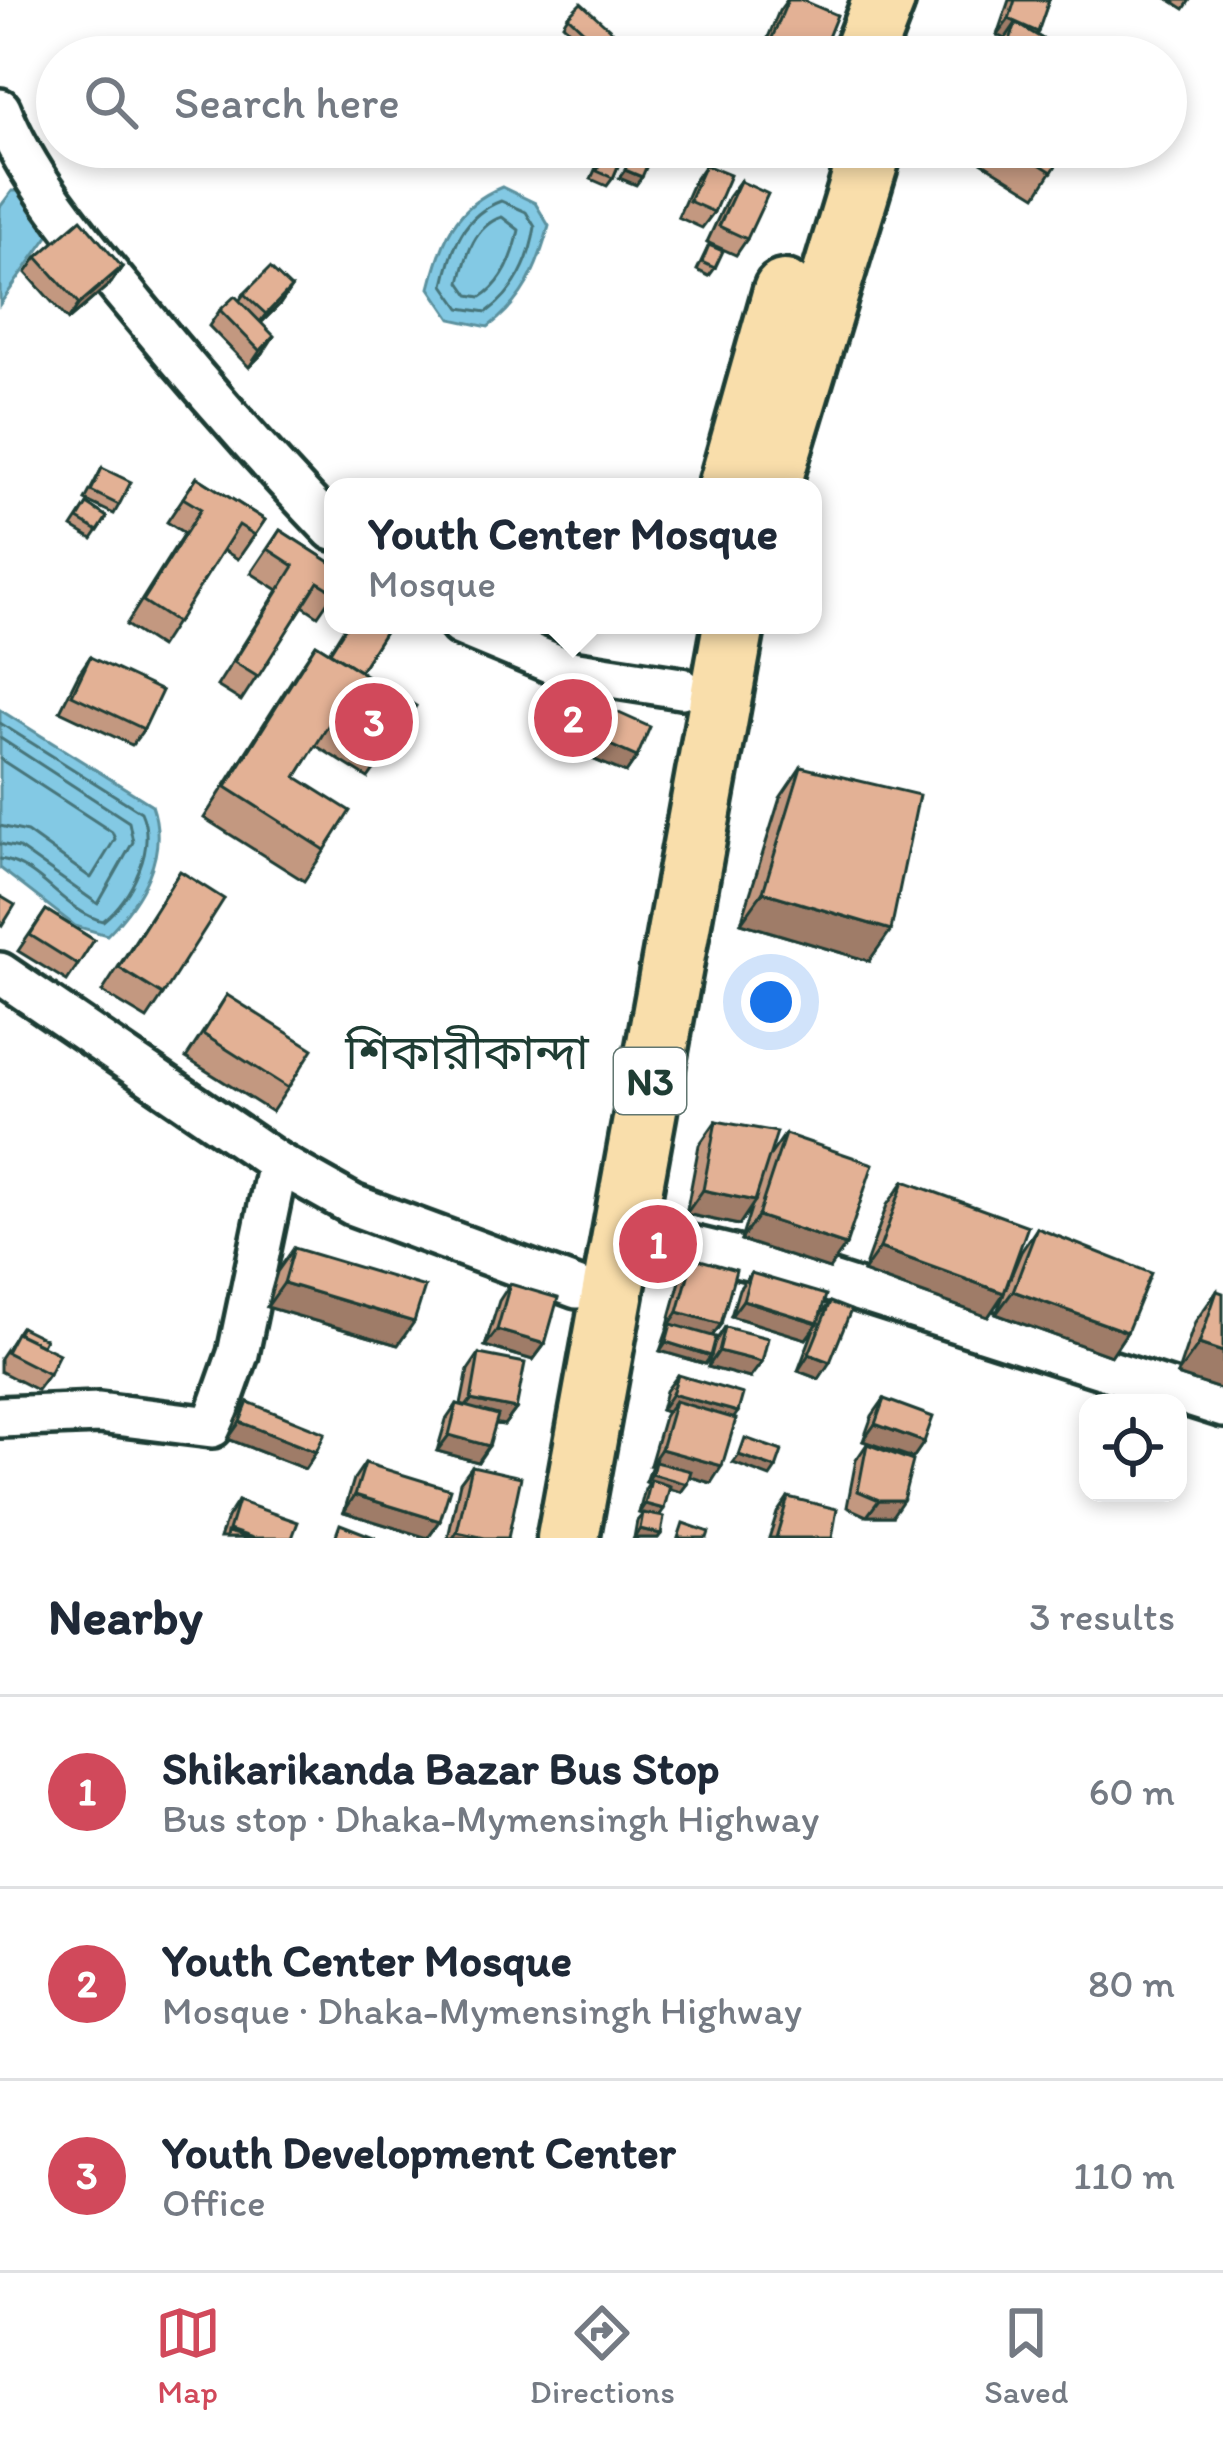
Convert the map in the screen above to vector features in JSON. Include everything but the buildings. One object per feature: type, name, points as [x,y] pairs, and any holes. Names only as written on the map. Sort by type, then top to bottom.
[{"type":"highway","points":[[870,36],[884,0]]},
{"type":"highway","points":[[912,36],[925,0]]},
{"type":"highway","points":[[732,478],[823,168]]},
{"type":"highway","points":[[772,478],[866,168]]},
{"type":"highway","name":"N3","points":[[533,1538],[694,634]]},
{"type":"highway","name":"N3","points":[[568,1538],[732,634]]},
{"type":"street","points":[[0,109],[16,148],[92,254],[244,438],[324,521]]},
{"type":"street","points":[[482,634],[571,671],[681,688]]},
{"type":"street","points":[[0,973],[278,1163],[353,1205],[577,1288]]},
{"type":"street","points":[[0,1418],[99,1413],[212,1426],[238,1354],[278,1163]]},
{"type":"street","points":[[624,1230],[803,1273],[1223,1407]]},
{"type":"water","points":[[502,187],[535,203],[549,226],[539,256],[520,295],[488,327],[451,319],[430,288],[440,255],[462,215]]},
{"type":"water","points":[[12,191],[27,191],[56,225],[0,304],[0,207]]},
{"type":"water","points":[[0,710],[152,805],[157,841],[149,875],[131,907],[107,935],[75,926],[0,868]]},
{"type":"place","name":"Youth Center Mosque","points":[[573,718]]},
{"type":"place","name":"Youth Development Center","points":[[374,722]]},
{"type":"place","name":"Shikarikanda Bazar Bus Stop","points":[[658,1244]]},
{"type":"district","name":"শিকারীকান্দা","points":[[467,1052]]}]
